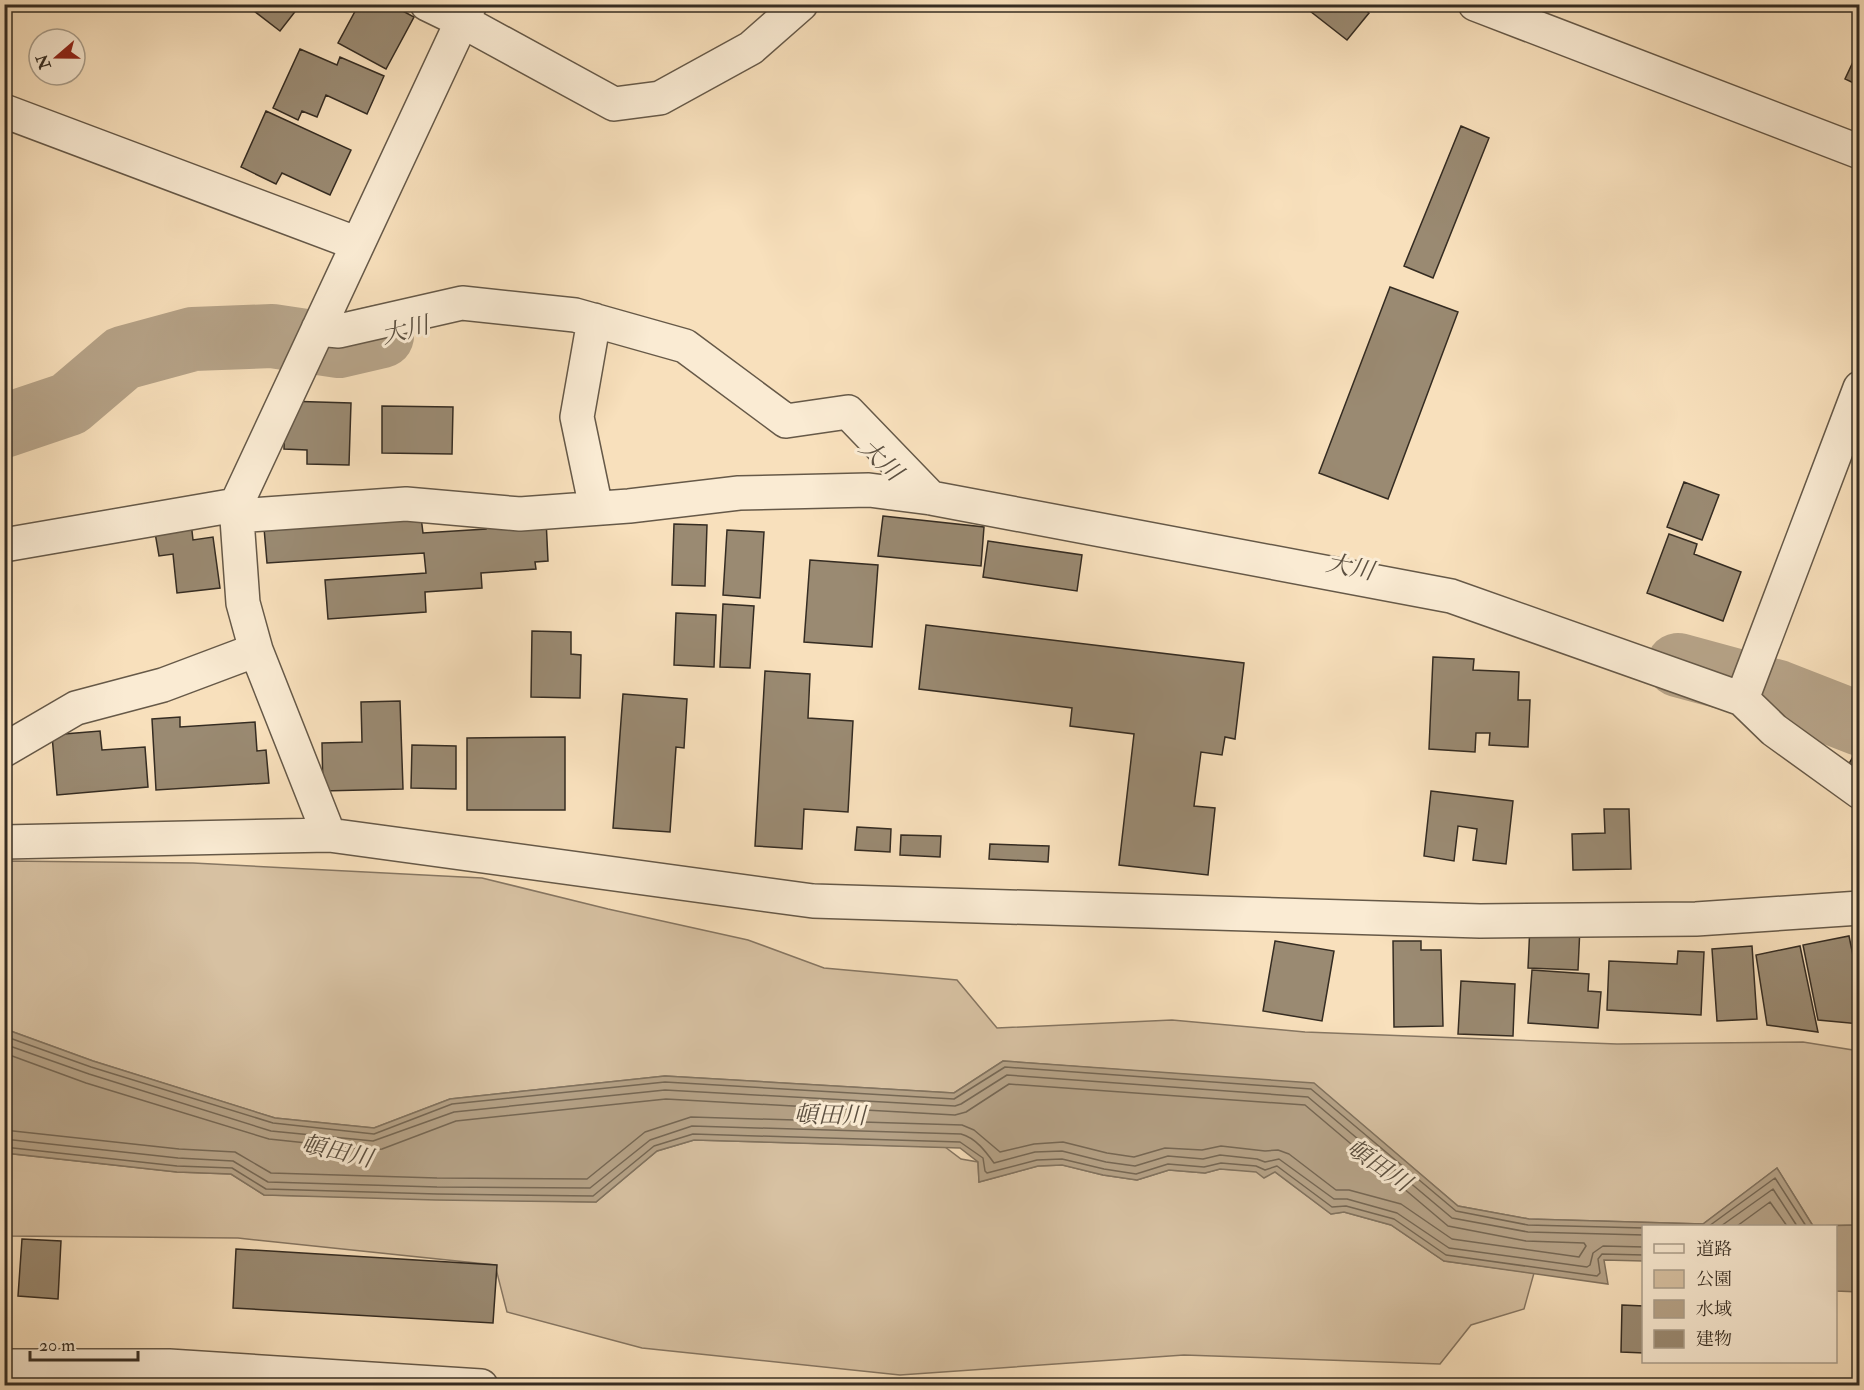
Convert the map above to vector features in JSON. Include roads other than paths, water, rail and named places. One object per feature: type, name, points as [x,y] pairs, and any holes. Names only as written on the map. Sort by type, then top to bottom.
[{"type":"street","points":[[427,4],[466,13],[614,104],[660,98],[751,48],[801,4]]},
{"type":"street","points":[[1475,4],[1544,17],[1860,152]]},
{"type":"street","points":[[329,835],[256,650],[243,603],[236,511],[318,329],[466,13]]},
{"type":"street","points":[[4,111],[358,244]]},
{"type":"street","points":[[318,329],[339,331],[462,303],[575,315],[685,345],[786,421],[848,412],[931,498]]},
{"type":"street","points":[[594,320],[577,417],[596,508]]},
{"type":"street","points":[[1742,699],[1860,388]]},
{"type":"street","points":[[4,545],[236,511],[406,504],[520,513],[751,493],[869,490],[931,498],[1451,596],[1742,699],[1774,729],[1860,792]]},
{"type":"street","points":[[4,750],[76,708],[163,685],[256,650]]},
{"type":"street","points":[[4,842],[329,835],[813,902],[1480,921],[1696,919],[1860,908]]},
{"type":"street","points":[[4,1365],[169,1366],[481,1386]]},
{"type":"street","points":[[130,1386],[169,1366]]},
{"type":"water","name":"頓田川","points":[[5,1029],[93,1061],[275,1118],[374,1128],[450,1099],[665,1076],[954,1093],[1003,1061],[1314,1083],[1458,1206],[1529,1219],[1703,1224],[1777,1168],[1812,1225],[1642,1225],[1642,1261],[1604,1260],[1608,1284],[1444,1261],[1391,1225],[1344,1212],[1331,1214],[1275,1172],[1264,1178],[1256,1172],[1220,1169],[1205,1173],[1169,1170],[1137,1180],[1062,1165],[1038,1166],[979,1182],[978,1162],[960,1148],[694,1140],[657,1151],[596,1202],[436,1200],[264,1195],[231,1174],[177,1172],[5,1153]]},
{"type":"water","points":[[1837,1225],[1859,1225],[1859,1292],[1837,1291]]},
{"type":"waterway","name":"大川","points":[[4,426],[69,404],[123,358],[193,339],[272,336],[339,346],[382,336]]},
{"type":"waterway","name":"大川","points":[[1678,665],[1778,692],[1860,724]]}]
